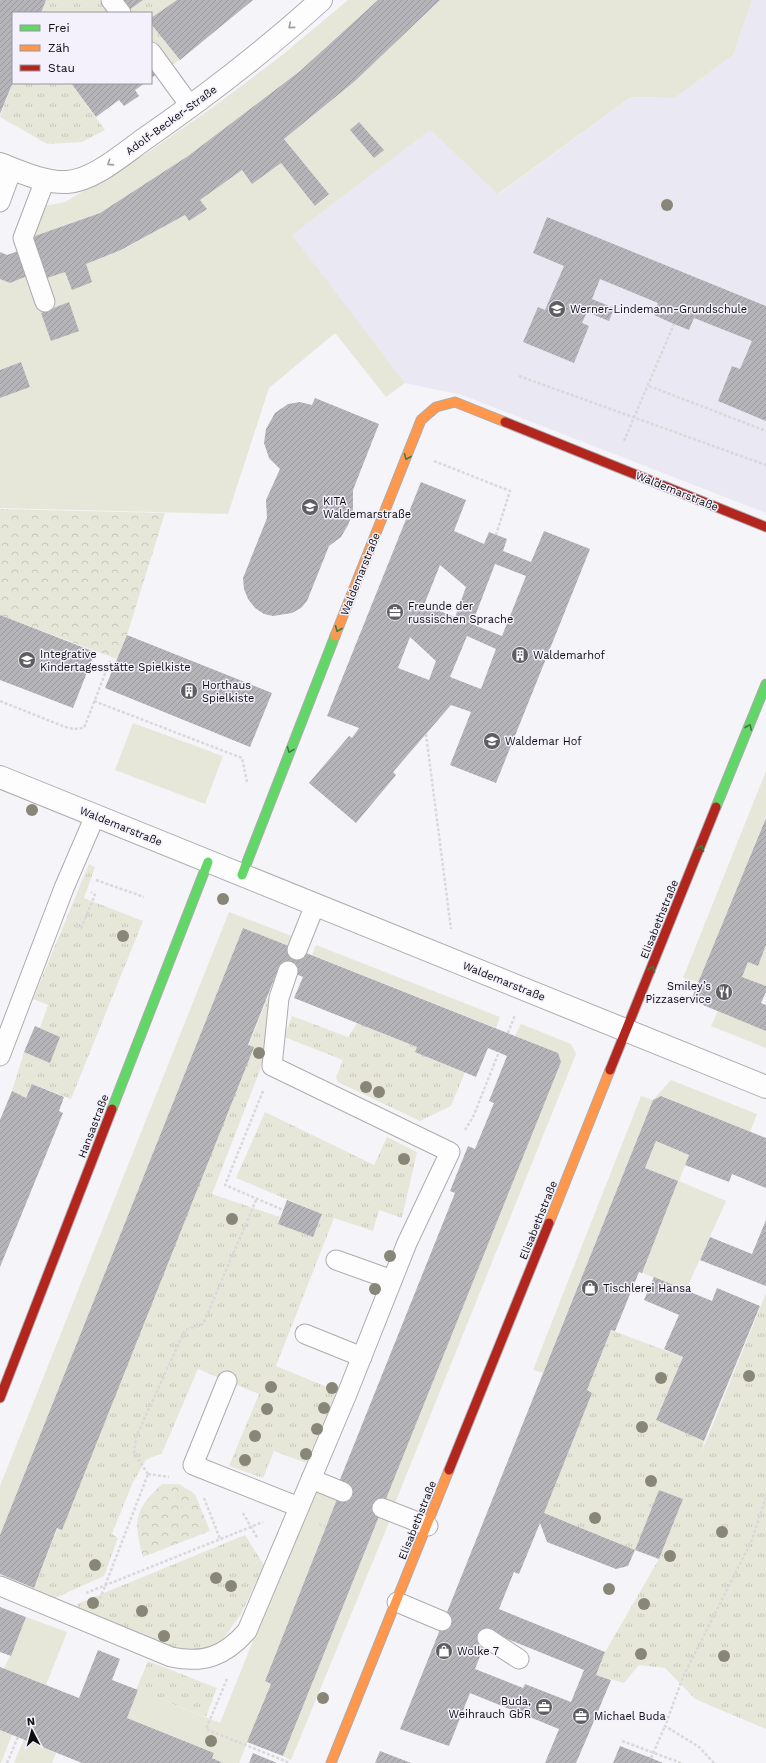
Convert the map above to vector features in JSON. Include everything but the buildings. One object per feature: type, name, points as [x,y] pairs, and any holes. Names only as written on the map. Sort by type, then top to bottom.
[{"type":"street","name":"Adolf-Becker-Straße","points":[[6,167],[45,180],[68,182],[91,175],[191,106],[250,60],[321,0]]},
{"type":"street","name":"Waldemarstraße","points":[[242,875],[307,705],[410,452],[421,420],[436,407],[455,402],[766,527]]},
{"type":"street","name":"Elisabethstraße","points":[[331,1763],[428,1526],[765,687]]},
{"type":"street","name":"Waldemarstraße","points":[[0,777],[766,1087]]},
{"type":"street","name":"Hansastraße","points":[[0,1398],[208,862]]},
{"type":"lane","points":[[111,0],[120,12]]},
{"type":"lane","points":[[152,53],[191,106]]},
{"type":"lane","points":[[0,202],[6,167]]},
{"type":"lane","points":[[45,180],[23,238],[45,302]]},
{"type":"lane","points":[[0,1056],[95,816]]},
{"type":"lane","points":[[300,942],[315,905]]},
{"type":"lane","points":[[0,1586],[171,1657],[185,1660],[214,1656],[227,1650],[247,1631],[362,1357],[407,1243],[450,1152],[272,1066],[279,998],[288,971]]},
{"type":"lane","points":[[336,1260],[392,1280]]},
{"type":"lane","points":[[305,1334],[362,1357]]},
{"type":"lane","points":[[227,1381],[192,1466],[299,1507]]},
{"type":"lane","points":[[311,1480],[343,1492]]},
{"type":"lane","points":[[382,1508],[428,1526]]},
{"type":"lane","points":[[397,1602],[442,1621]]},
{"type":"lane","points":[[487,1638],[519,1659]]},
{"type":"path","points":[[613,465],[649,386],[674,324]]},
{"type":"path","points":[[519,376],[766,465]]},
{"type":"path","points":[[649,386],[766,431]]},
{"type":"path","points":[[410,452],[510,491],[496,534]]},
{"type":"path","points":[[0,701],[74,729],[84,728],[110,661]]},
{"type":"path","points":[[94,701],[242,758],[248,784]]},
{"type":"path","points":[[426,734],[448,904]]},
{"type":"path","points":[[54,917],[82,928],[95,895],[91,893],[97,879],[144,897]]},
{"type":"path","points":[[450,1152],[473,1117],[499,1052]]},
{"type":"path","points":[[272,1066],[225,1185],[283,1210]]},
{"type":"path","points":[[148,1474],[134,1453],[136,1437],[185,1330],[203,1324],[257,1198]]},
{"type":"path","points":[[148,1474],[176,1477]]},
{"type":"path","points":[[105,1586],[148,1474]]},
{"type":"path","points":[[224,1479],[274,1567]]},
{"type":"path","points":[[204,1496],[220,1539]]},
{"type":"path","points":[[651,1758],[665,1726],[683,1677],[752,1540],[766,1497]]},
{"type":"path","points":[[50,1608],[239,1531]]},
{"type":"path","points":[[230,1673],[206,1729],[290,1763]]},
{"type":"path","points":[[665,1726],[699,1747],[714,1763]]},
{"type":"path","points":[[7,1763],[18,1737]]},
{"type":"path","points":[[622,1741],[681,1763]]},
{"type":"shaded area","name":"Werner-Lindemann-Grundschule","points":[[752,0],[766,0],[766,513],[462,395],[405,383],[291,235],[430,130],[499,194],[631,97],[675,98],[733,55]]},
{"type":"green space","points":[[46,0],[177,0],[152,17],[152,12],[41,12]]},
{"type":"green space","points":[[348,0],[378,0],[300,71],[188,156],[100,213],[32,237],[44,206],[65,202],[150,151],[216,105],[281,56]]},
{"type":"green space","points":[[440,0],[752,0],[733,55],[675,98],[631,97],[498,194],[430,130],[292,235],[405,383],[386,397],[335,333],[269,388],[228,514],[0,508],[0,398],[30,387],[21,362],[0,370],[0,279],[10,283],[27,276],[47,278],[122,250],[185,215],[189,221],[206,209],[200,200],[242,170],[281,163],[316,206],[329,194],[284,139],[355,81]]},
{"type":"green space","points":[[152,25],[180,60],[159,73],[152,63]]},
{"type":"green space","points":[[12,84],[72,84],[105,130],[82,142],[47,144],[0,117]]},
{"type":"green space","points":[[0,509],[165,513],[127,635],[117,659],[0,615]]},
{"type":"green space","points":[[133,723],[223,756],[205,804],[115,770]]},
{"type":"green space","points":[[766,771],[766,817],[699,982],[683,978]]},
{"type":"green space","points":[[89,864],[95,867],[84,898],[143,921],[71,1099],[33,1084],[26,1098],[12,1091],[24,1052],[50,1062],[60,1037],[40,1028],[48,1005],[33,999]]},
{"type":"green space","points":[[229,912],[292,936],[288,946],[243,928],[0,1535],[0,1486]]},
{"type":"green space","points":[[316,945],[500,1017],[496,1028],[312,955]]},
{"type":"green space","points":[[766,946],[766,986],[742,977],[748,962],[758,966]]},
{"type":"green space","points":[[267,999],[273,1000],[267,1052],[212,1194],[280,1217],[278,1224],[313,1237],[322,1214],[236,1178],[265,1112],[374,1165],[387,1137],[417,1152],[402,1218],[379,1210],[373,1231],[334,1218],[276,1366],[337,1391],[306,1463],[274,1451],[263,1478],[229,1466],[259,1394],[198,1369],[162,1453],[146,1460],[133,1482],[112,1534],[118,1538],[104,1576],[51,1600],[34,1588]]},
{"type":"green space","points":[[718,1011],[766,1031],[766,1048],[711,1026]]},
{"type":"green space","points":[[292,1016],[348,1037],[357,1023],[417,1047],[415,1052],[465,1072],[451,1106],[420,1121],[338,1082],[336,1077],[343,1060],[284,1037]]},
{"type":"green space","points":[[521,1024],[571,1044],[576,1054],[395,1503],[385,1500],[558,1053],[515,1036]]},
{"type":"green space","points":[[671,1080],[757,1114],[750,1132],[662,1096],[653,1100]]},
{"type":"green space","points":[[641,1096],[653,1100],[543,1373],[533,1370]]},
{"type":"green space","points":[[656,1141],[689,1155],[679,1181],[726,1201],[686,1290],[642,1273],[678,1181],[645,1168]]},
{"type":"green space","points":[[766,1293],[766,1729],[695,1699],[665,1668],[639,1665],[624,1683],[596,1675],[605,1652],[659,1559],[683,1499],[659,1490],[635,1550],[544,1513],[592,1393],[587,1390],[611,1330],[683,1357],[656,1420],[704,1441],[702,1451]]},
{"type":"green space","points":[[162,1484],[179,1484],[195,1494],[210,1531],[143,1557],[138,1534],[138,1517],[146,1501]]},
{"type":"green space","points":[[314,1489],[337,1499],[265,1681],[271,1684],[239,1763],[223,1763],[212,1758],[214,1753],[127,1718],[138,1690],[220,1723]]},
{"type":"green space","points":[[379,1516],[390,1520],[291,1760],[283,1756]]},
{"type":"green space","points":[[245,1535],[264,1565],[241,1614],[221,1642],[200,1650],[177,1650],[79,1609],[77,1604]]},
{"type":"green space","points":[[26,1617],[67,1632],[46,1685],[4,1669]]},
{"type":"green space","points":[[148,1661],[217,1688],[206,1717],[136,1690]]},
{"type":"green space","points":[[0,1730],[12,1735],[1,1763],[0,1763]]},
{"type":"green space","points":[[24,1739],[56,1753],[52,1763],[14,1763]]},
{"type":"traffic: fast","points":[[242,875],[335,636]]},
{"type":"traffic: fast","points":[[716,807],[766,684]]},
{"type":"traffic: fast","points":[[112,1109],[208,862]]},
{"type":"traffic: slow","points":[[335,636],[421,420],[436,407],[455,402],[505,422]]},
{"type":"traffic: slow","points":[[549,1223],[610,1070]]},
{"type":"traffic: slow","points":[[331,1763],[449,1470]]},
{"type":"traffic: jam","points":[[505,422],[766,527]]},
{"type":"traffic: jam","points":[[610,1070],[716,807]]},
{"type":"traffic: jam","points":[[0,1398],[112,1109]]},
{"type":"traffic: jam","points":[[449,1470],[549,1223]]},
{"type":"place","name":"Werner-Lindemann-Grundschule","points":[[557,309]]},
{"type":"place","name":"KITA Waldemarstraße","points":[[310,507]]},
{"type":"place","name":"Freunde der russischen Sprache","points":[[395,612]]},
{"type":"place","name":"Waldemarhof","points":[[520,655]]},
{"type":"place","name":"Integrative Kindertagesstätte Spielkiste","points":[[27,660]]},
{"type":"place","name":"Horthaus Spielkiste","points":[[189,691]]},
{"type":"place","name":"Waldemar Hof","points":[[492,741]]},
{"type":"place","name":"Smiley’s Pizzaservice","points":[[724,992]]},
{"type":"place","name":"Tischlerei Hansa","points":[[590,1288]]},
{"type":"place","name":"Wolke 7","points":[[444,1651]]},
{"type":"place","name":"Buda, Weihrauch GbR","points":[[544,1707]]},
{"type":"place","name":"Michael Buda","points":[[581,1716]]}]
